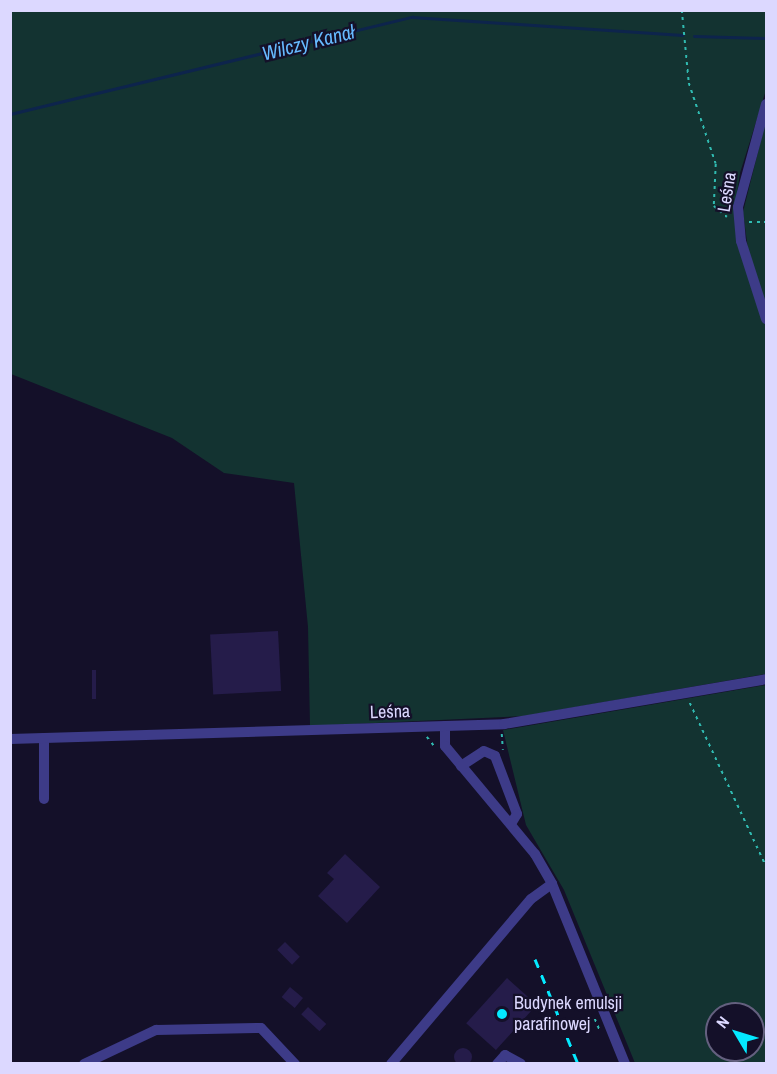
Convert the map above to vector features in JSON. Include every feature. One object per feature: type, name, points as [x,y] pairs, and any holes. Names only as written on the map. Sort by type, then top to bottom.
[{"type":"street","name":"Leśna","points":[[766,104],[741,190],[738,222],[766,319]]},
{"type":"street","name":"Leśna","points":[[10,739],[427,728],[525,722],[766,679]]},
{"type":"street","points":[[445,726],[445,746],[511,824],[552,884],[625,1064]]},
{"type":"street","points":[[44,738],[44,799]]},
{"type":"street","points":[[461,766],[484,751],[495,756],[517,814],[511,824]]},
{"type":"street","points":[[391,1064],[531,899],[552,884]]},
{"type":"street","points":[[84,1064],[156,1030],[261,1028],[295,1064]]},
{"type":"street","points":[[497,1064],[505,1055],[520,1064]]},
{"type":"path","points":[[682,10],[689,83],[716,164],[714,206],[738,222],[766,222]]},
{"type":"path","points":[[687,693],[696,723],[766,866]]},
{"type":"green space","points":[[10,11],[766,11],[766,90],[740,173],[734,214],[766,326],[766,674],[524,716],[310,726],[308,627],[294,483],[224,473],[172,438],[11,374]]},
{"type":"green space","points":[[766,120],[766,308],[748,249],[743,212]]},
{"type":"green space","points":[[766,685],[766,1063],[635,1063],[564,890],[526,825],[503,730]]},
{"type":"building","points":[[278,631],[281,691],[213,694],[210,635]]},
{"type":"building","points":[[92,670],[96,670],[96,699],[92,699]]},
{"type":"building","points":[[345,854],[380,887],[347,923],[318,896],[334,879],[327,873]]},
{"type":"building","points":[[285,942],[300,957],[292,965],[277,950]]},
{"type":"building","name":"Budynek emulsji parafinowej","points":[[507,978],[537,1005],[496,1050],[466,1023]]},
{"type":"building","points":[[290,987],[303,998],[295,1008],[282,997]]},
{"type":"building","points":[[308,1007],[326,1024],[319,1031],[301,1014]]},
{"type":"building","points":[[463,1048],[469,1051],[472,1057],[469,1063],[463,1066],[457,1063],[454,1057],[457,1051]]},
{"type":"waterway","name":"Wilczy Kanał","points":[[10,114],[412,17],[682,35]]},
{"type":"waterway","name":"Wilczy Kanał","points":[[694,36],[766,38]]},
{"type":"railway","points":[[535,959],[578,1064]]},
{"type":"place","name":"Budynek emulsji parafinowej","points":[[502,1014]]}]
